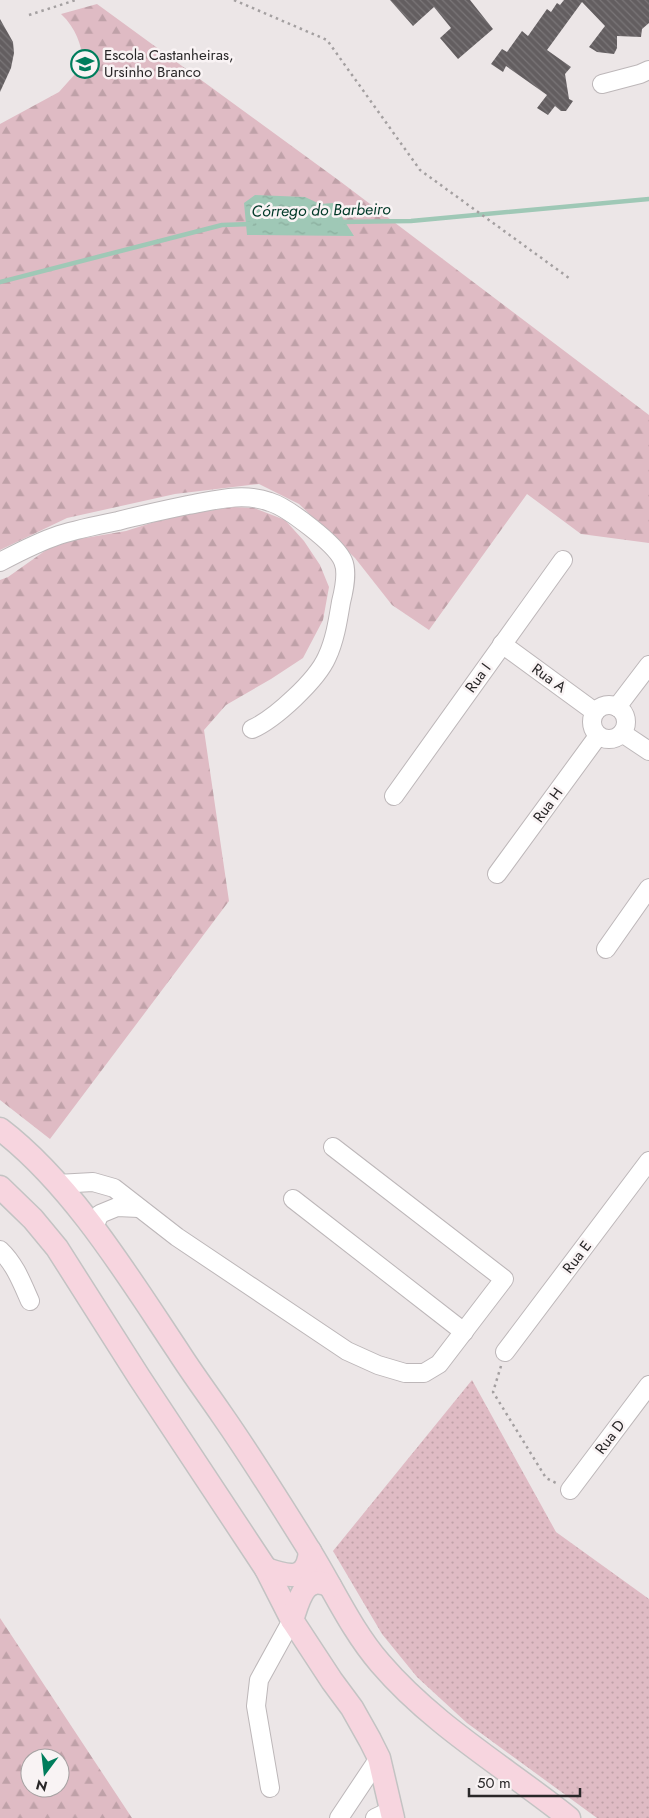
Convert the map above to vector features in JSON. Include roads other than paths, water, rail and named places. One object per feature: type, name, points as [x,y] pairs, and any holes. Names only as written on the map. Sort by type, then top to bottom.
[{"type":"main road","points":[[0,1129],[33,1159],[68,1196],[93,1228],[227,1422],[310,1551],[353,1628],[380,1663],[413,1697],[467,1742],[569,1818]]},
{"type":"main road","points":[[0,1187],[33,1219],[57,1248],[139,1377],[266,1569],[292,1620],[352,1708],[379,1758],[386,1815]]},
{"type":"main road","points":[[266,1569],[281,1574],[293,1575],[303,1571],[309,1563],[310,1551]]},
{"type":"main road","points":[[292,1620],[306,1587],[315,1582],[330,1586]]},
{"type":"street","points":[[602,84],[649,70]]},
{"type":"street","points":[[0,562],[28,547],[60,534],[227,498],[250,496],[271,502],[291,512],[334,549],[343,561],[345,572],[340,608],[332,645],[326,659],[316,674],[285,706],[264,724],[252,729]]},
{"type":"street","name":"Rua I","points":[[394,796],[563,560]]},
{"type":"street","name":"Rua A","points":[[502,644],[595,712]]},
{"type":"street","points":[[617,707],[649,665]]},
{"type":"street","points":[[602,706],[617,707],[626,719],[625,729],[618,737],[608,739],[598,736],[592,727],[595,712],[602,706]]},
{"type":"street","points":[[622,733],[649,751]]},
{"type":"street","name":"Rua H","points":[[497,874],[598,736]]},
{"type":"street","points":[[606,949],[649,888]]},
{"type":"street","points":[[56,1184],[93,1182],[114,1188],[177,1237],[347,1351],[378,1365],[405,1373],[424,1373],[439,1364],[504,1279],[333,1146]]},
{"type":"street","name":"Rua E","points":[[505,1352],[649,1162]]},
{"type":"street","points":[[292,1199],[464,1332]]},
{"type":"street","points":[[93,1228],[100,1214],[117,1206],[139,1208]]},
{"type":"street","points":[[0,1250],[20,1277],[30,1301]]},
{"type":"street","name":"Rua D","points":[[570,1490],[649,1385]]},
{"type":"street","points":[[270,1788],[256,1706],[259,1680],[292,1620]]},
{"type":"street","points":[[339,1818],[379,1758]]},
{"type":"water","points":[[255,195],[305,197],[320,204],[333,203],[354,236],[247,235],[244,203]]},
{"type":"waterway","name":"Córrego do Barbeiro","points":[[339,222],[411,221],[649,199]]},
{"type":"waterway","name":"Córrego do Barbeiro","points":[[0,282],[222,225],[251,224]]},
{"type":"place","name":"Escola Castanheiras, Ursinho Branco","points":[[85,64]]}]
